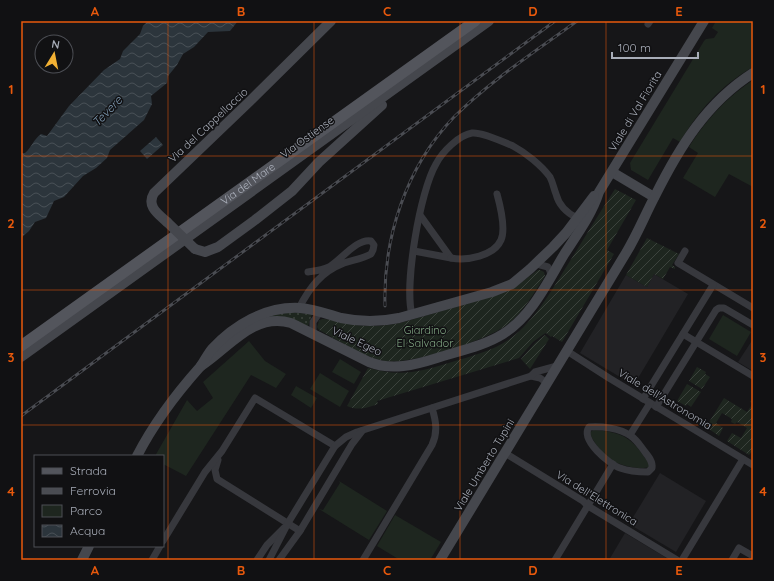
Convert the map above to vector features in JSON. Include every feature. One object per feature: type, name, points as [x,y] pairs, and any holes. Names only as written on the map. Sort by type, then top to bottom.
[{"type":"main road","name":"Via del Cappellaccio","points":[[331,21],[249,102],[159,187],[152,196],[150,201],[151,206],[195,249],[202,252],[207,252],[220,246],[278,202],[296,187],[329,152],[389,98],[401,85]]},
{"type":"main road","name":"Via del Mare","points":[[21,346],[475,21]]},
{"type":"main road","name":"Via Ostiense","points":[[21,357],[489,21]]},
{"type":"main road","name":"Viale di Val Fiorita","points":[[612,172],[704,21]]},
{"type":"main road","name":"Viale Umberto Tupini","points":[[440,560],[622,260],[654,197],[684,144],[711,107],[735,86],[753,73]]},
{"type":"main road","name":"Viale Egeo","points":[[201,366],[216,356],[244,332],[264,322],[273,321],[297,325],[376,364],[395,367],[413,364],[491,340],[505,333],[528,311],[592,211],[599,192],[612,172]]},
{"type":"main road","points":[[612,172],[654,197]]},
{"type":"main road","name":"Viale Egeo","points":[[138,455],[163,412],[201,366],[212,349],[241,325],[254,318],[286,308],[299,308],[347,319],[368,321],[388,320],[412,315],[503,288],[517,280],[537,264],[563,237],[591,199],[599,192]]},
{"type":"main road","points":[[82,560],[88,547]]},
{"type":"street","points":[[412,315],[409,293],[414,251],[420,215],[430,176],[438,160],[446,150],[468,134],[476,133],[507,144],[528,157],[550,178],[558,201],[562,207],[569,214],[577,218]]},
{"type":"street","points":[[414,251],[463,260],[475,258],[492,250],[499,243],[502,233],[500,209],[496,194]]},
{"type":"street","points":[[420,215],[452,258]]},
{"type":"street","points":[[299,308],[312,286],[319,279],[341,265],[371,254],[374,250],[374,245],[371,241],[363,241],[331,266],[308,272]]},
{"type":"street","points":[[685,252],[678,263],[753,308]]},
{"type":"street","points":[[537,264],[548,267],[551,277]]},
{"type":"street","points":[[630,435],[646,401],[683,334],[713,285]]},
{"type":"street","points":[[656,407],[716,310],[719,308],[724,308],[753,325]]},
{"type":"street","points":[[313,333],[313,322],[320,312]]},
{"type":"street","points":[[683,334],[753,376]]},
{"type":"street","name":"Viale dell'Astronomia","points":[[568,349],[646,401],[753,465]]},
{"type":"street","points":[[269,560],[288,523],[335,446],[346,437],[362,430],[531,376],[535,372],[557,366]]},
{"type":"street","points":[[531,376],[540,378],[547,383]]},
{"type":"street","points":[[164,539],[205,472],[222,451],[255,398],[335,446]]},
{"type":"street","points":[[362,560],[432,445],[435,438],[436,427],[432,408]]},
{"type":"street","points":[[588,427],[595,427],[613,429],[630,435],[636,440],[653,464],[652,468],[648,472],[620,468],[613,464],[602,456],[590,443],[586,435],[586,431],[588,427]]},
{"type":"street","points":[[279,560],[300,530],[362,430]]},
{"type":"street","points":[[222,451],[215,470],[217,479],[300,530]]},
{"type":"street","name":"Via dell'Elettronica","points":[[505,454],[677,560]]},
{"type":"street","points":[[682,560],[743,459]]},
{"type":"street","points":[[555,560],[613,464]]},
{"type":"street","points":[[258,560],[267,545],[288,523]]},
{"type":"street","points":[[152,560],[159,547]]},
{"type":"street","points":[[732,560],[739,548],[753,556]]},
{"type":"shaded area","points":[[654,274],[688,294],[634,385],[628,382],[631,376],[628,375],[625,380],[580,353],[626,275],[647,287]]},
{"type":"shaded area","points":[[753,339],[753,371],[738,362]]},
{"type":"shaded area","points":[[660,473],[706,501],[676,552],[629,524]]},
{"type":"shaded area","points":[[625,533],[670,560],[609,560]]},
{"type":"green space","points":[[716,21],[753,21],[753,67],[730,82],[711,100],[695,119],[680,142],[673,138],[648,180],[631,170],[630,163],[704,41],[706,39],[714,38],[718,32],[712,28]]},
{"type":"green space","points":[[753,80],[753,187],[729,174],[715,197],[683,178],[698,153],[689,147],[717,110],[734,94]]},
{"type":"green space","points":[[615,189],[636,200],[607,250],[614,254],[562,342],[546,333],[533,342],[519,358],[377,401],[378,404],[370,407],[359,409],[347,406],[368,368],[379,371],[400,373],[420,371],[482,353],[504,343],[511,338],[527,323],[541,306]]},
{"type":"green space","points":[[647,238],[679,254],[672,265],[675,269],[670,267],[663,279],[654,274],[647,287],[626,275]]},
{"type":"green space","name":"Giardino El Salvador","points":[[538,270],[544,272],[545,276],[524,308],[508,324],[467,344],[430,355],[397,361],[385,361],[369,356],[352,348],[319,330],[317,327],[319,321],[322,319],[368,326],[404,322],[497,295],[519,284]]},
{"type":"green space","points":[[286,312],[312,314],[308,326],[262,318]]},
{"type":"green space","points":[[723,315],[751,332],[737,356],[709,339]]},
{"type":"green space","points":[[545,335],[549,339],[530,369],[521,359],[535,343]]},
{"type":"green space","points":[[249,341],[265,361],[286,374],[276,388],[251,375],[186,476],[164,465],[164,455],[156,455],[187,400],[197,411],[213,398],[203,382]]},
{"type":"green space","points":[[340,359],[361,372],[354,384],[332,372]]},
{"type":"green space","points":[[697,367],[706,372],[705,374],[710,377],[702,389],[689,381]]},
{"type":"green space","points":[[320,373],[349,391],[340,407],[310,389]]},
{"type":"green space","points":[[687,384],[701,392],[691,407],[677,401]]},
{"type":"green space","points":[[296,386],[317,398],[311,408],[291,395]]},
{"type":"green space","points":[[724,398],[747,412],[753,403],[753,450],[749,455],[727,441],[732,433],[741,438],[747,428],[737,422],[735,424],[731,422],[732,419],[722,413],[716,423],[723,428],[719,436],[706,427]]},
{"type":"green space","points":[[594,430],[613,433],[627,438],[638,448],[649,464],[649,467],[632,467],[611,460],[593,440],[590,432]]},
{"type":"green space","points":[[339,481],[387,511],[369,540],[319,509],[323,510],[340,483]]},
{"type":"green space","points":[[395,515],[441,542],[430,560],[400,560],[377,546]]},
{"type":"water","name":"Tevere","points":[[148,21],[238,21],[230,31],[208,32],[194,47],[183,54],[177,65],[168,76],[167,83],[151,96],[152,104],[144,120],[110,150],[107,158],[96,168],[83,176],[64,197],[54,201],[46,218],[35,222],[29,231],[21,238],[21,153],[25,153],[41,134],[47,136],[69,106],[104,70],[120,59],[123,51],[140,34],[143,26]]},
{"type":"water","points":[[156,137],[163,145],[147,159],[140,151]]},
{"type":"railway","points":[[21,416],[555,21]]},
{"type":"railway","points":[[385,306],[385,280],[393,230],[411,181],[423,158],[437,137],[454,117],[483,91],[577,21]]}]
